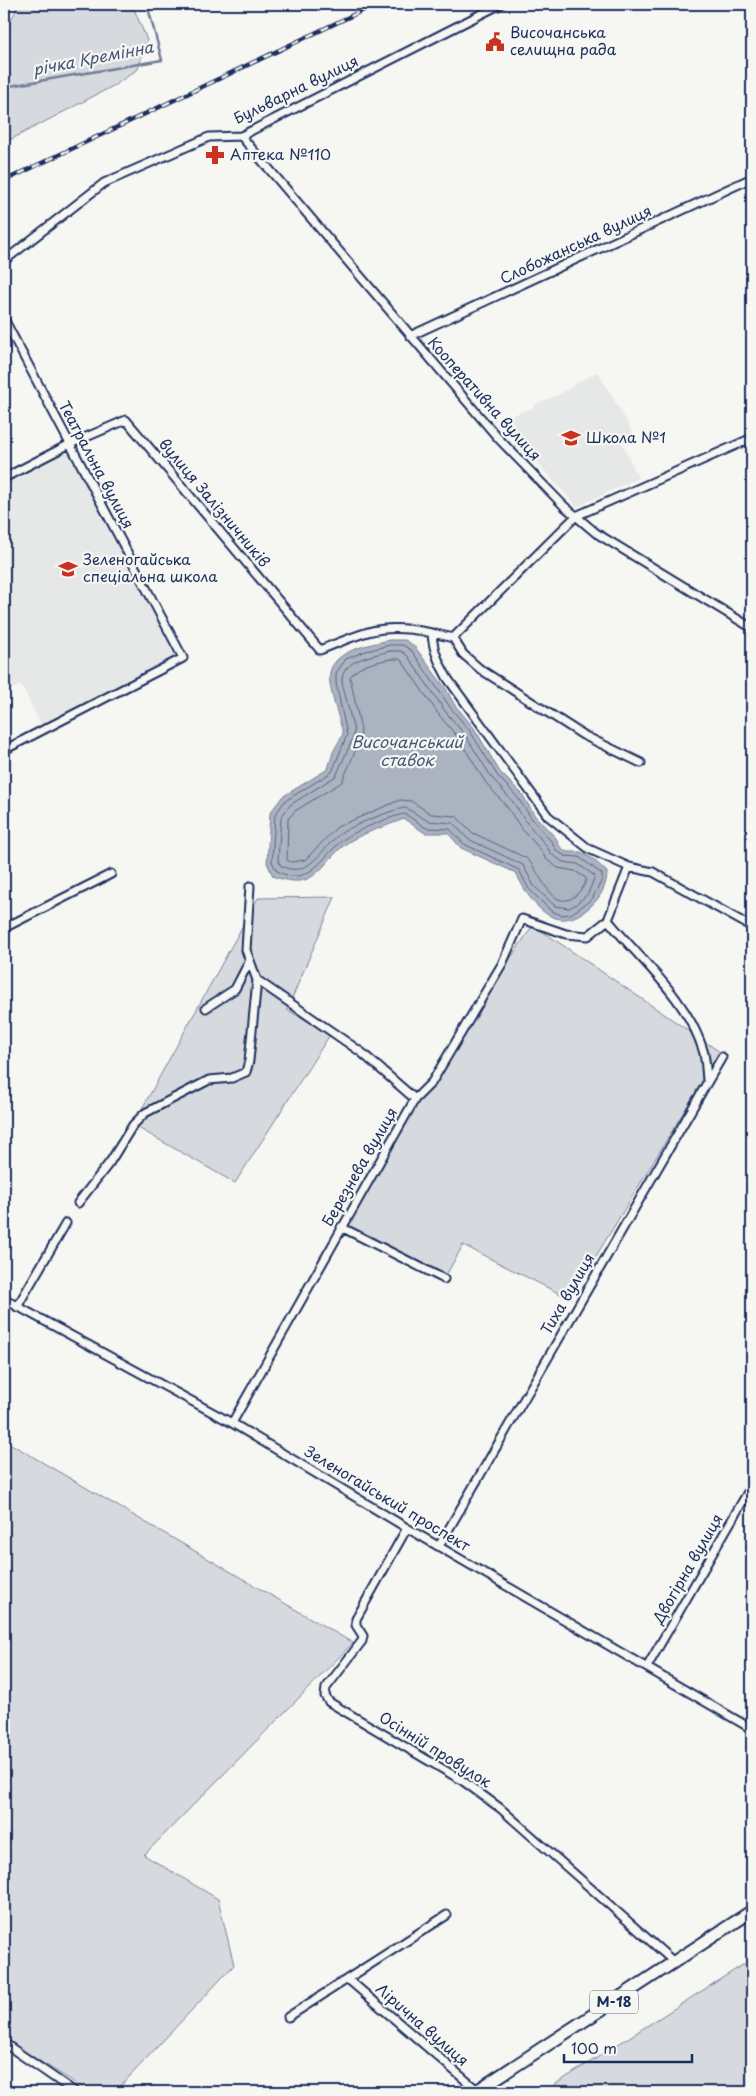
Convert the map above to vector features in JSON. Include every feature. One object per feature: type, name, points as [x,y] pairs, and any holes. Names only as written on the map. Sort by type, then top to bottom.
[{"type":"highway","name":"М-18","points":[[476,2091],[752,1911]]},
{"type":"street","name":"Бульварна вулиця","points":[[4,261],[104,183],[209,137],[240,136],[501,4]]},
{"type":"street","name":"Кооперативна вулиця","points":[[240,136],[498,438],[564,506],[596,533],[752,628]]},
{"type":"street","name":"Слобожанська вулиця","points":[[410,336],[752,178]]},
{"type":"street","name":"Театральна вулиця","points":[[4,319],[183,658],[4,750]]},
{"type":"street","name":"вулиця Залізничників","points":[[70,444],[126,420],[320,650],[369,632],[400,629],[432,633]]},
{"type":"street","points":[[454,638],[576,516],[752,438]]},
{"type":"street","points":[[4,478],[70,444]]},
{"type":"street","points":[[641,763],[583,734],[480,669],[463,654],[454,638],[432,633],[437,659],[448,679],[548,816],[589,849],[629,867],[653,872],[752,927]]},
{"type":"street","points":[[415,1099],[432,1082],[437,1074],[502,964],[522,919],[566,934],[588,936],[608,920],[629,867]]},
{"type":"street","points":[[4,928],[111,874]]},
{"type":"street","points":[[78,1203],[110,1162],[133,1124],[145,1113],[209,1080],[232,1078],[246,1072],[249,1061],[256,980],[246,950],[250,886]]},
{"type":"street","points":[[608,920],[660,979],[694,1027],[704,1051],[707,1081]]},
{"type":"street","points":[[206,1008],[235,990],[249,962]]},
{"type":"street","name":"Березнева вулиця","points":[[232,1423],[415,1099],[361,1052],[256,980]]},
{"type":"street","name":"Тиха вулиця","points":[[438,1546],[619,1234],[656,1174],[722,1057]]},
{"type":"street","points":[[17,1307],[66,1223]]},
{"type":"street","points":[[341,1227],[444,1280]]},
{"type":"street","name":"Зеленогайський проспект","points":[[4,1299],[232,1423],[406,1528],[752,1729]]},
{"type":"street","name":"Двогірна вулиця","points":[[647,1667],[752,1485]]},
{"type":"street","name":"Осінній провулок","points":[[406,1528],[356,1619],[356,1625],[363,1636],[362,1641],[326,1688],[325,1696],[329,1702],[464,1781],[500,1808],[674,1962]]},
{"type":"street","name":"Лірична вулиця","points":[[288,2017],[447,1915]]},
{"type":"street","name":"Лірична вулиця","points":[[348,1979],[476,2091]]},
{"type":"street","points":[[4,2043],[76,2092]]},
{"type":"shaded area","points":[[19,4],[118,4],[134,9],[147,40],[138,69],[115,85],[4,143],[4,24],[9,24]]},
{"type":"shaded area","name":"Школа №1","points":[[598,372],[633,433],[622,443],[638,478],[577,507],[501,422],[533,408],[535,404],[561,394],[581,380]]},
{"type":"shaded area","name":"Зеленогайська спеціальна школа","points":[[69,448],[178,657],[42,726],[21,685],[4,693],[4,482]]},
{"type":"shaded area","points":[[335,897],[287,1010],[331,1033],[235,1183],[133,1125],[258,898]]},
{"type":"shaded area","points":[[533,925],[720,1052],[570,1299],[463,1245],[444,1279],[341,1227],[415,1099]]},
{"type":"shaded area","points":[[4,1440],[353,1643],[144,1855],[218,1899],[234,1965],[115,2092],[90,2092],[4,2039]]},
{"type":"shaded area","points":[[752,1959],[752,2092],[543,2092]]},
{"type":"water","name":"Височанський ставок","points":[[389,640],[405,640],[415,647],[446,689],[454,704],[474,728],[500,772],[522,794],[535,816],[556,838],[560,847],[567,852],[581,852],[593,859],[607,872],[603,890],[591,906],[578,915],[567,919],[556,918],[546,914],[529,896],[516,873],[461,848],[448,833],[425,833],[404,819],[347,843],[316,874],[308,879],[299,881],[273,876],[267,863],[270,813],[282,797],[328,769],[333,752],[343,734],[330,686],[330,672],[333,664],[346,653],[355,649]]},
{"type":"waterway","name":"річка Кремінна","points":[[4,87],[162,60],[147,4]]},
{"type":"railway","points":[[4,181],[376,4]]},
{"type":"place","name":"Височанська селищна рада","points":[[495,42]]},
{"type":"place","name":"Аптека №110","points":[[215,155]]},
{"type":"place","name":"Школа №1","points":[[571,438]]},
{"type":"place","name":"Зеленогайська спеціальна школа","points":[[68,569]]}]
